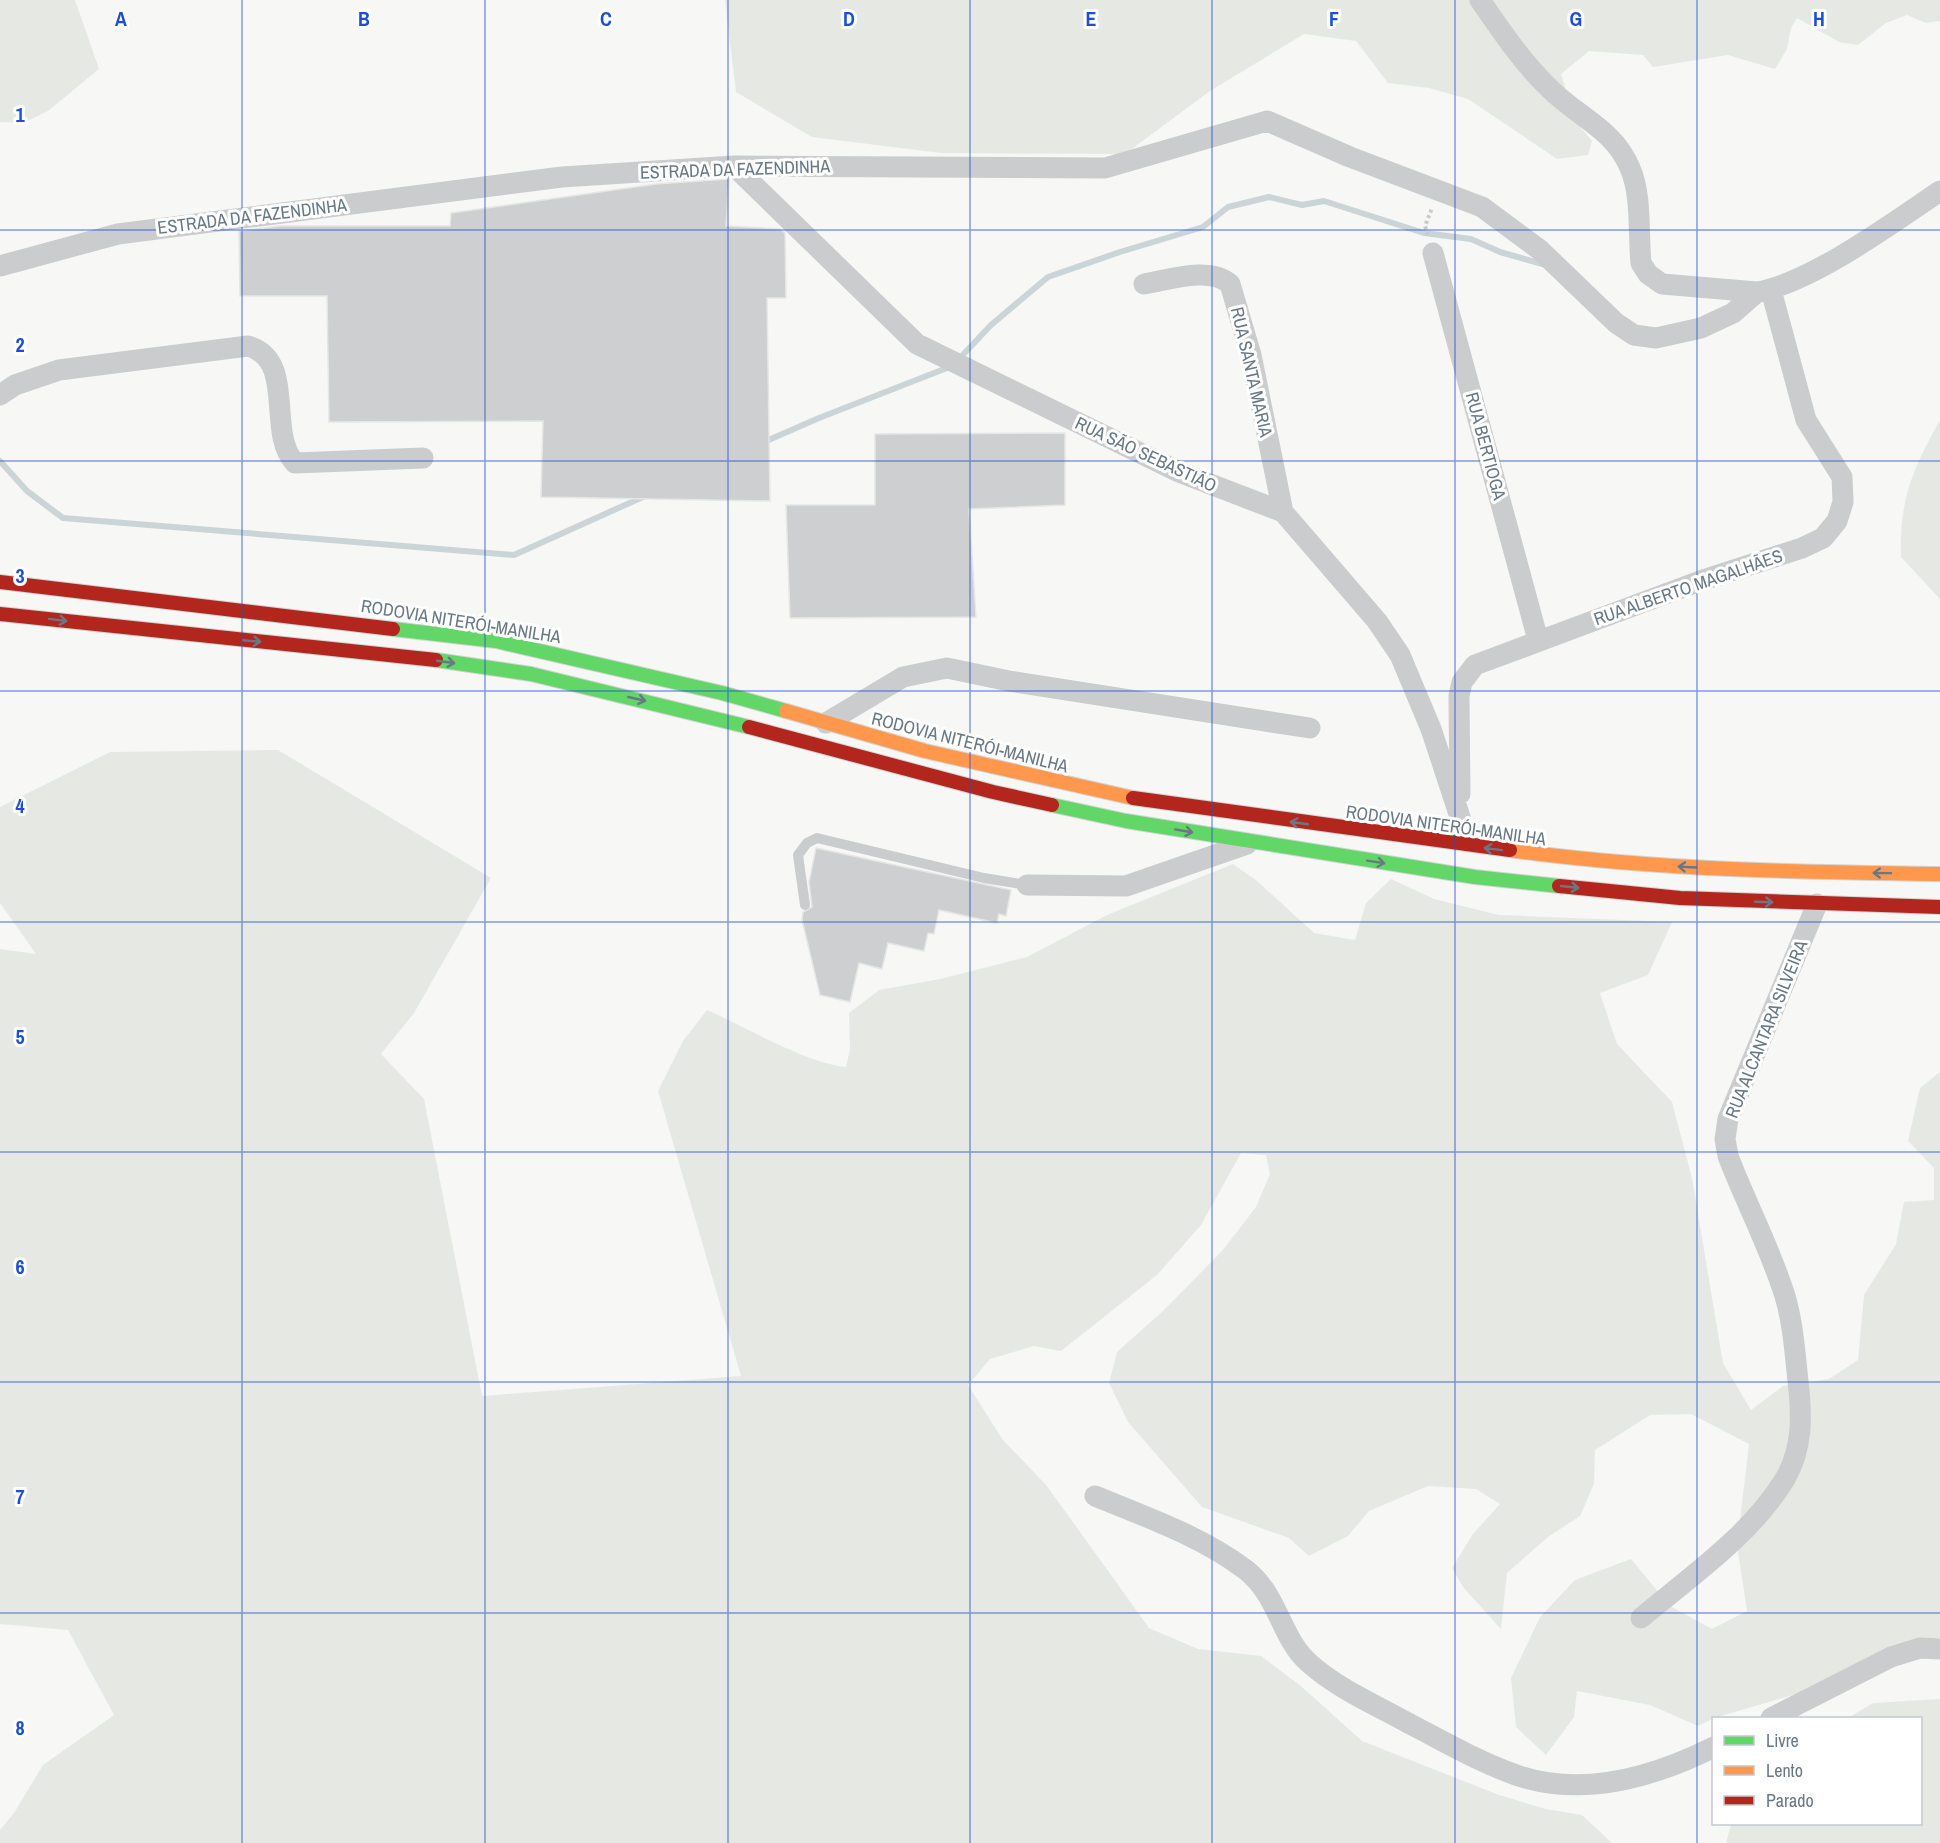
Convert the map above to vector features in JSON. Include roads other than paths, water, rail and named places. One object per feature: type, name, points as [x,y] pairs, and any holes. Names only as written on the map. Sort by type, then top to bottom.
[{"type":"highway","name":"RODOVIA NITERÓI-MANILHA","points":[[0,582],[496,641],[722,693],[1036,779],[1119,796],[1580,860],[1685,867],[1940,874]]},
{"type":"highway","points":[[0,614],[412,657],[531,674],[689,711],[993,792],[1126,821],[1474,877],[1680,898],[1940,907]]},
{"type":"street","points":[[1480,0],[1526,65],[1553,92],[1594,122],[1618,144],[1631,170],[1641,263],[1648,274],[1662,284],[1764,291],[1817,268],[1875,235],[1940,190]]},
{"type":"street","name":"ESTRADA DA FAZENDINHA","points":[[0,266],[118,234],[562,177],[734,166],[1106,168],[1266,121],[1350,157],[1482,207],[1514,229],[1564,271],[1616,323],[1634,335],[1656,338],[1701,328],[1733,313],[1764,291]]},
{"type":"street","name":"RUA SÃO SEBASTIÃO","points":[[734,166],[917,344],[1179,472],[1283,512],[1377,621],[1400,655],[1431,729],[1461,820]]},
{"type":"street","name":"RUA BERTIOGA","points":[[1434,253],[1538,640]]},
{"type":"street","name":"RUA SANTA MARIA","points":[[1144,284],[1212,275],[1223,278],[1230,284],[1251,355],[1283,512]]},
{"type":"street","name":"RUA ALBERTO MAGALHÃES","points":[[1462,845],[1458,731],[1462,682],[1475,665],[1538,640],[1802,548],[1823,537],[1837,521],[1843,502],[1842,477],[1806,420],[1764,291]]},
{"type":"street","points":[[0,395],[15,386],[59,370],[248,346],[261,349],[270,359],[285,446],[295,463],[423,458]]},
{"type":"street","points":[[826,723],[903,677],[947,668],[1010,681],[1310,728]]},
{"type":"street","points":[[1027,885],[1126,886],[1250,842]]},
{"type":"street","name":"RUA ALCANTARA SILVEIRA","points":[[1641,1618],[1744,1528],[1785,1479],[1798,1451],[1802,1415],[1795,1350],[1785,1298],[1728,1156],[1725,1139],[1728,1119],[1817,904]]},
{"type":"street","points":[[1095,1496],[1213,1549],[1246,1570],[1267,1589],[1292,1640],[1307,1661],[1332,1682],[1472,1757],[1518,1776],[1568,1786],[1621,1781],[1688,1760],[1712,1748]]},
{"type":"street","points":[[1775,1717],[1891,1658],[1920,1648],[1940,1649]]},
{"type":"lane","points":[[805,905],[798,855],[807,843],[817,838],[984,878],[1027,885]]},
{"type":"waterway","points":[[959,359],[991,325],[1048,277],[1203,227],[1228,207],[1269,197],[1302,205],[1324,201],[1424,233],[1471,239],[1500,252],[1546,265]]},
{"type":"waterway","points":[[764,442],[952,366]]},
{"type":"waterway","points":[[0,461],[27,491],[63,518],[514,555],[645,496]]}]
